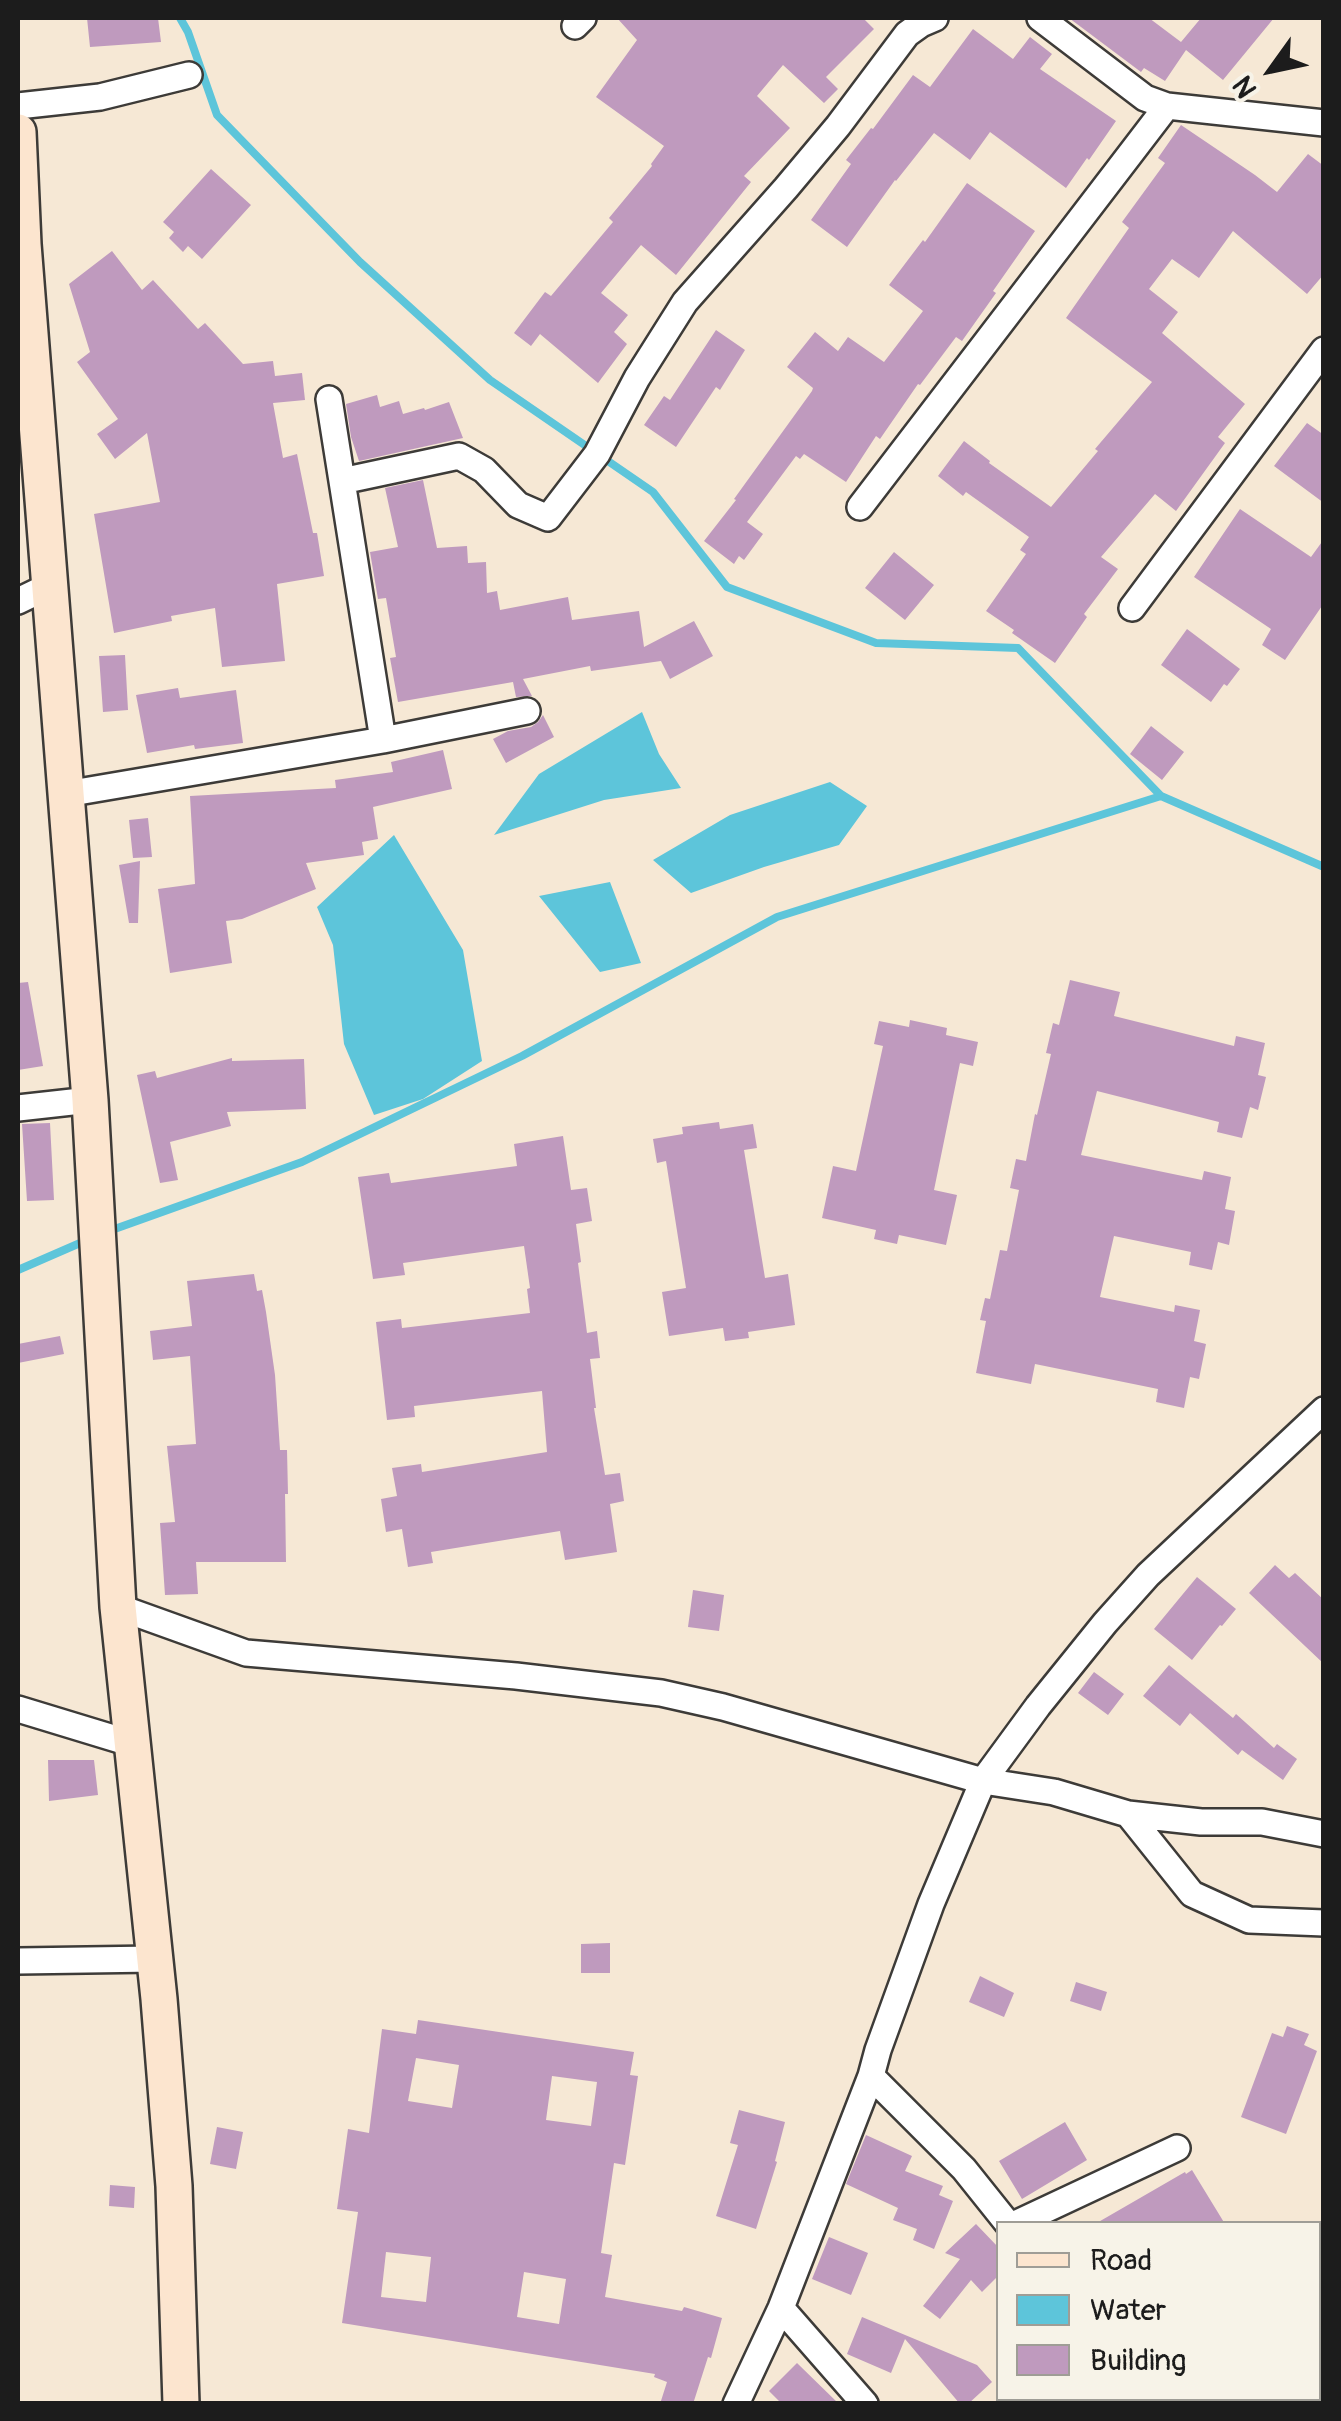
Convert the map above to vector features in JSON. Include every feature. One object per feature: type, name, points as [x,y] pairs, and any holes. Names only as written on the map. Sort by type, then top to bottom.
[{"type":"main road","points":[[18,132],[20,244],[90,1100],[118,1607],[174,2186],[180,2404]]},
{"type":"street","points":[[342,481],[459,456],[484,470],[518,505],[548,518],[597,454],[637,378],[685,302],[838,126],[899,26],[935,18]]},
{"type":"street","points":[[1040,18],[1145,98],[1168,106],[1324,122]]},
{"type":"street","points":[[18,106],[100,97],[189,75]]},
{"type":"street","points":[[860,507],[1168,106]]},
{"type":"street","points":[[1132,608],[1313,385],[1324,350]]},
{"type":"street","points":[[330,399],[384,740]]},
{"type":"street","points":[[18,601],[50,586]]},
{"type":"street","points":[[66,794],[384,740],[526,711]]},
{"type":"street","points":[[18,1108],[90,1100]]},
{"type":"street","points":[[736,2404],[781,2308],[931,1904],[983,1781],[1105,1623],[1148,1575],[1324,1410]]},
{"type":"street","points":[[118,1607],[246,1653],[662,1693],[983,1781],[1054,1792],[1128,1814],[1201,1822],[1262,1822],[1324,1834]]},
{"type":"street","points":[[18,1710],[132,1744]]},
{"type":"street","points":[[1128,1814],[1192,1894],[1249,1920],[1324,1923]]},
{"type":"street","points":[[18,1961],[155,1959]]},
{"type":"street","points":[[870,2076],[964,2168],[1008,2221]]},
{"type":"street","points":[[1018,2221],[1178,2148]]},
{"type":"street","points":[[781,2308],[865,2404]]},
{"type":"water","points":[[642,712],[659,754],[681,788],[604,800],[494,835],[539,774]]},
{"type":"water","points":[[830,782],[867,806],[839,845],[691,893],[653,860],[730,815]]},
{"type":"water","points":[[394,835],[463,950],[482,1061],[423,1099],[374,1115],[344,1044],[333,945],[317,907]]},
{"type":"water","points":[[610,882],[641,963],[600,972],[539,896]]},
{"type":"building","points":[[87,18],[158,18],[161,42],[90,47]]},
{"type":"building","points":[[617,18],[863,18],[874,29],[826,77],[838,89],[824,103],[783,65],[757,96],[790,128],[744,176],[751,182],[676,275],[641,245],[601,293],[628,315],[614,332],[627,344],[598,383],[540,334],[531,346],[514,333],[545,292],[551,296],[613,222],[609,218],[664,146],[596,97],[637,40]]},
{"type":"building","points":[[1069,18],[1149,18],[1181,42],[1201,18],[1274,18],[1223,80],[1186,50],[1165,81],[1144,68],[1141,72]]},
{"type":"building","points":[[973,29],[1013,59],[1030,37],[1052,54],[1040,69],[1116,121],[1066,188],[990,132],[970,160],[934,133],[847,247],[811,220],[851,164],[846,160],[913,75],[930,87]]},
{"type":"building","points":[[1181,125],[1277,192],[1308,154],[1324,166],[1324,274],[1307,294],[1233,231],[1199,278],[1172,259],[1149,289],[1178,312],[1162,333],[1245,404],[1218,437],[1225,443],[1176,511],[1155,494],[1101,557],[1118,569],[1084,614],[1087,617],[1055,663],[986,611],[1026,554],[1020,550],[1029,537],[938,476],[964,441],[1051,507],[1152,382],[1066,318],[1129,228],[1122,222],[1165,163],[1158,158]]},
{"type":"building","points":[[211,169],[251,205],[202,259],[188,246],[183,252],[169,238],[174,232],[163,222]]},
{"type":"building","points":[[967,183],[1035,231],[962,341],[956,337],[880,439],[876,436],[846,482],[804,454],[800,459],[796,456],[747,522],[763,534],[744,560],[739,556],[734,564],[704,541],[812,391],[787,367],[815,332],[838,351],[848,337],[884,362],[923,311],[889,285]]},
{"type":"building","points":[[112,251],[142,290],[153,280],[198,329],[205,323],[243,364],[273,361],[275,376],[302,373],[305,400],[273,403],[283,458],[297,454],[324,576],[277,584],[285,661],[222,667],[215,608],[114,633],[94,514],[160,502],[147,433],[115,459],[97,434],[118,419],[77,362],[90,352],[69,284]]},
{"type":"building","points":[[716,330],[745,350],[676,447],[644,425],[664,396],[670,400]]},
{"type":"building","points":[[377,395],[380,407],[399,401],[403,414],[449,402],[463,438],[359,461],[346,404]]},
{"type":"building","points":[[1307,423],[1324,435],[1324,503],[1274,466]]},
{"type":"building","points":[[423,480],[437,548],[467,546],[468,563],[486,562],[487,593],[497,591],[500,610],[568,597],[572,620],[639,611],[644,647],[694,621],[713,656],[670,679],[661,661],[591,671],[590,666],[523,679],[532,696],[516,697],[513,682],[398,702],[390,658],[396,657],[386,598],[378,599],[370,552],[398,547],[385,488]]},
{"type":"building","points":[[1240,509],[1311,557],[1324,539],[1324,603],[1285,660],[1262,645],[1271,629],[1194,577]]},
{"type":"building","points":[[894,552],[934,585],[905,620],[865,588]]},
{"type":"building","points":[[1187,629],[1240,669],[1211,702],[1161,665]]},
{"type":"building","points":[[125,655],[128,710],[103,712],[99,656]]},
{"type":"building","points":[[178,688],[180,698],[236,690],[243,743],[195,749],[194,745],[147,753],[136,695]]},
{"type":"building","points":[[543,715],[554,737],[506,763],[493,739],[508,731],[531,727]]},
{"type":"building","points":[[1151,726],[1184,752],[1162,780],[1130,754]]},
{"type":"building","points":[[443,750],[452,789],[373,807],[378,839],[362,842],[364,855],[306,863],[316,889],[242,919],[226,921],[232,963],[170,973],[158,889],[195,884],[190,796],[336,788],[335,780],[393,772],[391,762]]},
{"type":"building","points":[[148,818],[152,857],[133,858],[129,820]]},
{"type":"building","points":[[140,861],[138,923],[129,923],[119,865]]},
{"type":"building","points":[[1070,980],[1120,992],[1114,1016],[1234,1046],[1236,1036],[1265,1043],[1258,1075],[1266,1077],[1258,1110],[1250,1107],[1242,1138],[1217,1132],[1219,1122],[1097,1091],[1081,1155],[1202,1180],[1204,1171],[1231,1177],[1225,1209],[1235,1211],[1229,1245],[1218,1242],[1212,1270],[1189,1265],[1191,1252],[1114,1236],[1100,1297],[1174,1312],[1175,1305],[1200,1310],[1194,1341],[1206,1344],[1199,1379],[1190,1377],[1184,1408],[1156,1402],[1158,1389],[1035,1364],[1031,1384],[976,1373],[986,1321],[980,1320],[985,1298],[990,1299],[1000,1250],[1007,1251],[1019,1190],[1010,1188],[1016,1159],[1026,1161],[1051,1054],[1046,1053],[1053,1023],[1059,1025]]},
{"type":"building","points":[[28,982],[43,1066],[18,1070],[18,983]]},
{"type":"building","points":[[910,1020],[947,1028],[946,1035],[978,1042],[973,1066],[960,1063],[934,1190],[957,1195],[946,1245],[899,1235],[897,1244],[874,1239],[876,1230],[822,1218],[833,1166],[856,1171],[883,1046],[874,1044],[879,1021],[909,1027]]},
{"type":"building","points":[[232,1058],[304,1059],[306,1109],[227,1112],[231,1126],[170,1142],[178,1180],[160,1183],[137,1075],[155,1071],[157,1078]]},
{"type":"building","points":[[719,1122],[720,1129],[753,1124],[757,1148],[744,1150],[765,1278],[788,1274],[795,1325],[748,1332],[749,1338],[725,1341],[723,1328],[669,1336],[662,1292],[686,1288],[666,1161],[657,1163],[653,1139],[683,1134],[682,1127]]},
{"type":"building","points":[[50,1123],[54,1200],[27,1201],[22,1124]]},
{"type":"building","points":[[563,1136],[571,1190],[587,1188],[592,1221],[576,1224],[581,1262],[578,1263],[587,1333],[597,1331],[600,1358],[590,1359],[605,1475],[620,1473],[624,1501],[610,1504],[617,1552],[565,1560],[560,1531],[431,1552],[433,1563],[408,1567],[402,1529],[386,1532],[381,1499],[397,1496],[392,1468],[421,1464],[422,1472],[547,1452],[542,1391],[414,1406],[415,1417],[387,1420],[376,1322],[401,1319],[402,1328],[530,1313],[530,1288],[524,1246],[403,1263],[405,1275],[373,1279],[358,1177],[389,1173],[391,1183],[517,1166],[514,1144]]},
{"type":"building","points":[[254,1274],[266,1312],[280,1450],[287,1450],[286,1562],[196,1562],[198,1594],[165,1595],[160,1523],[175,1522],[167,1446],[196,1444],[190,1356],[153,1360],[150,1331],[192,1326],[187,1281]]},
{"type":"building","points":[[60,1336],[64,1354],[18,1363],[18,1344]]},
{"type":"building","points":[[1275,1565],[1289,1578],[1295,1573],[1324,1600],[1324,1664],[1249,1593]]},
{"type":"building","points":[[1197,1577],[1236,1609],[1192,1660],[1154,1629]]},
{"type":"building","points":[[693,1590],[724,1595],[719,1631],[688,1627]]},
{"type":"building","points":[[1169,1665],[1233,1718],[1236,1714],[1274,1748],[1277,1744],[1297,1759],[1283,1780],[1242,1750],[1238,1755],[1190,1713],[1180,1726],[1143,1696]]},
{"type":"building","points":[[1094,1672],[1124,1694],[1108,1715],[1078,1693]]},
{"type":"building","points":[[48,1760],[94,1760],[98,1795],[49,1801]]},
{"type":"building","points":[[610,1943],[610,1973],[581,1973],[581,1944]]},
{"type":"building","points":[[980,1976],[1014,1993],[1004,2017],[969,2002]]},
{"type":"building","points":[[1076,1982],[1107,1992],[1101,2011],[1070,2001]]},
{"type":"building","points":[[418,2020],[634,2052],[630,2075],[638,2076],[625,2165],[614,2163],[601,2253],[612,2255],[605,2297],[682,2311],[684,2307],[722,2318],[693,2404],[660,2404],[667,2382],[654,2377],[655,2374],[342,2323],[358,2212],[337,2209],[348,2129],[369,2133],[382,2029],[416,2034]],"holes":[[[416,2058],[459,2065],[452,2108],[408,2101]],[[552,2076],[597,2082],[591,2126],[546,2120]],[[386,2252],[431,2257],[426,2302],[381,2297]],[[524,2272],[566,2279],[559,2324],[517,2317]]]},
{"type":"building","points":[[1287,2026],[1309,2034],[1304,2045],[1317,2051],[1286,2134],[1241,2117],[1272,2033],[1283,2037]]},
{"type":"building","points":[[739,2110],[785,2122],[756,2229],[716,2216],[738,2145],[730,2143]]},
{"type":"building","points":[[1065,2122],[1087,2160],[1022,2199],[999,2161]]},
{"type":"building","points":[[217,2127],[243,2132],[236,2169],[210,2164]]},
{"type":"building","points":[[866,2135],[912,2156],[905,2171],[943,2186],[939,2195],[953,2201],[934,2249],[913,2240],[917,2229],[893,2220],[898,2208],[846,2184]]},
{"type":"building","points":[[1192,2170],[1223,2221],[1100,2221],[1185,2172]]},
{"type":"building","points":[[110,2185],[135,2187],[134,2208],[109,2206]]},
{"type":"building","points":[[976,2224],[996,2245],[996,2278],[982,2292],[971,2280],[940,2319],[923,2306],[960,2259],[945,2253]]},
{"type":"building","points":[[829,2237],[868,2253],[851,2295],[812,2279]]},
{"type":"building","points":[[862,2317],[977,2365],[992,2382],[968,2404],[960,2404],[905,2339],[891,2373],[847,2354]]},
{"type":"building","points":[[797,2363],[839,2404],[782,2404],[769,2391]]},
{"type":"waterway","points":[[180,18],[217,115],[360,262],[490,380],[653,492],[727,587],[876,643],[1018,648],[1161,796],[1324,867]]},
{"type":"waterway","points":[[109,1231],[302,1162],[522,1056],[777,917],[1161,796]]},
{"type":"waterway","points":[[18,1270],[87,1240]]}]
